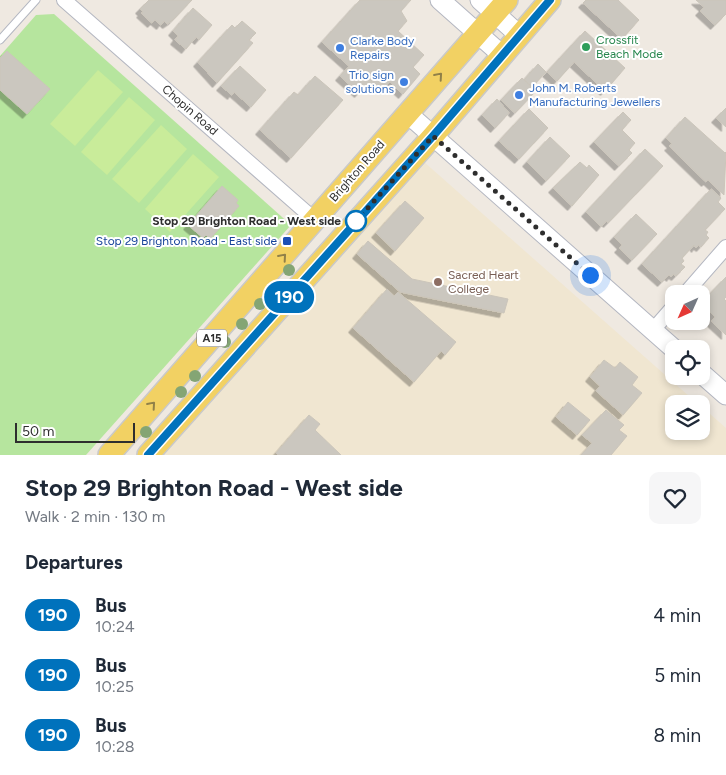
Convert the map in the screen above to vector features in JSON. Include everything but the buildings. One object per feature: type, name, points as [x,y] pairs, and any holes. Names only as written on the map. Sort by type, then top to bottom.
[{"type":"main road","name":"A15","points":[[148,455],[433,136],[550,0]]},
{"type":"main road","name":"Brighton Road","points":[[109,455],[477,33],[494,4]]},
{"type":"street","name":"Chopin Road","points":[[64,0],[315,220]]},
{"type":"street","points":[[440,0],[502,55]]},
{"type":"street","points":[[494,4],[519,35]]},
{"type":"street","points":[[407,113],[665,341]]},
{"type":"street","points":[[693,285],[726,247]]},
{"type":"street","points":[[653,330],[665,316]]},
{"type":"street","points":[[710,381],[726,395]]},
{"type":"lane","points":[[0,40],[36,0]]},
{"type":"shaded area","name":"Sacred Heart College","points":[[423,161],[665,375],[665,385],[676,385],[688,395],[665,395],[665,440],[710,440],[710,414],[726,428],[726,455],[164,455]]},
{"type":"green space","points":[[54,14],[291,225],[86,455],[0,455],[0,56],[36,15]]},
{"type":"green space","points":[[98,70],[123,92],[75,146],[50,124]]},
{"type":"green space","points":[[129,97],[155,120],[107,175],[81,152]]},
{"type":"green space","points":[[161,125],[187,149],[139,203],[112,179]]},
{"type":"green space","points":[[193,154],[219,177],[170,232],[145,209]]},
{"type":"bus line","name":"190","points":[[148,455],[433,136],[550,0]]},
{"type":"place","name":"Crossfit Beach Mode","points":[[586,47]]},
{"type":"place","name":"Clarke Body Repairs","points":[[340,48]]},
{"type":"place","name":"Trio sign solutions","points":[[404,82]]},
{"type":"place","name":"John M. Roberts Manufacturing Jewellers","points":[[519,95]]},
{"type":"place","name":"Stop 29 Brighton Road - West side","points":[[356,221]]},
{"type":"place","name":"Stop 29 Brighton Road - East side","points":[[287,241]]},
{"type":"place","name":"Sacred Heart College","points":[[438,282]]},
{"type":"route","points":[[356,221],[433,136],[590,275]]}]
